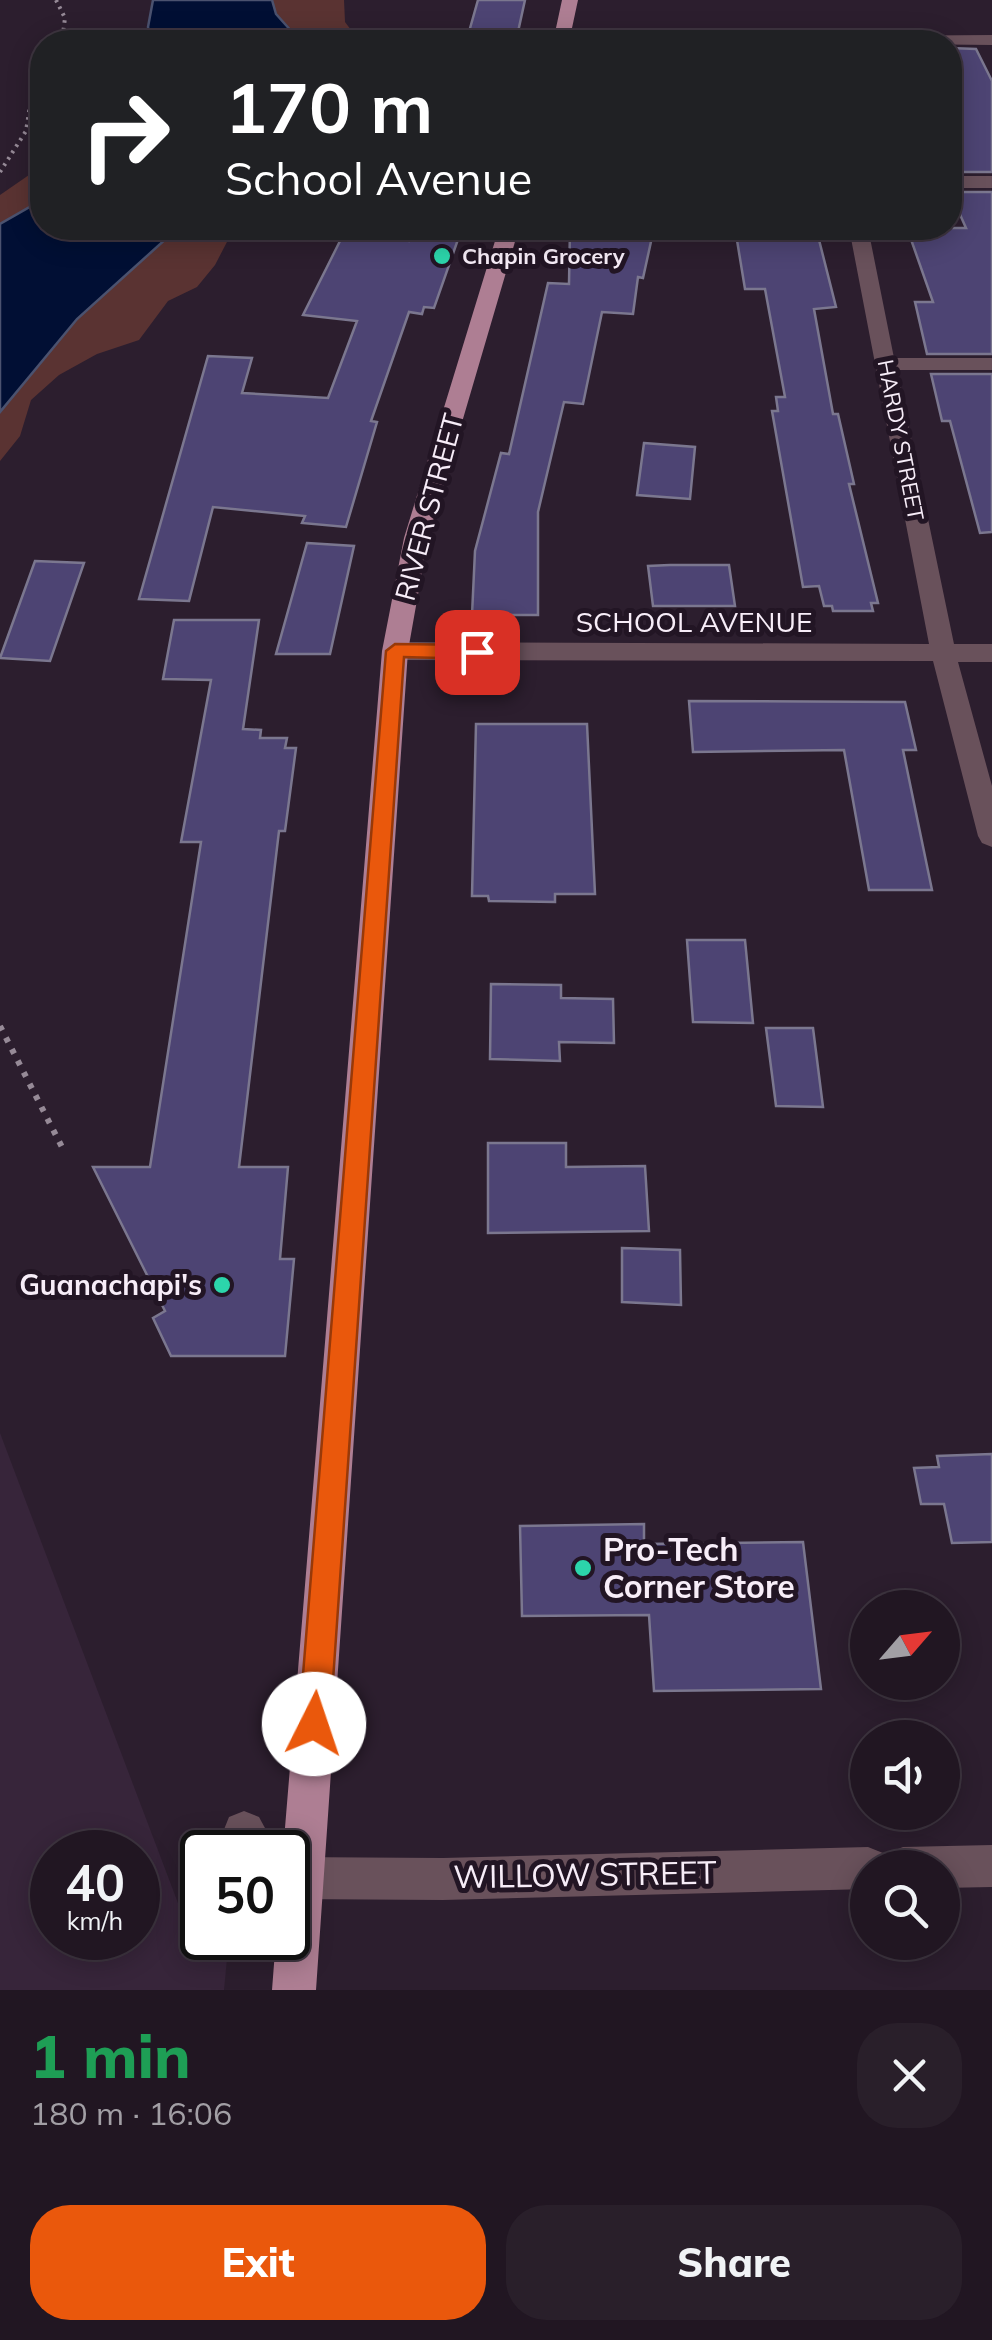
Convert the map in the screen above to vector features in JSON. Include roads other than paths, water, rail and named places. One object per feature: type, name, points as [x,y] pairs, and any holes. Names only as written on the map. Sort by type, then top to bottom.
[{"type":"main road","points":[[564,30],[570,0]]},
{"type":"main road","name":"RIVER STREET","points":[[299,1830],[395,651],[416,538],[505,240]]},
{"type":"main road","name":"RIVER STREET","points":[[294,1960],[294,1990]]},
{"type":"street","points":[[962,40],[992,40]]},
{"type":"street","points":[[962,182],[992,182]]},
{"type":"street","name":"HARDY STREET","points":[[860,240],[942,653],[992,836]]},
{"type":"street","points":[[886,364],[992,364]]},
{"type":"street","name":"SCHOOL AVENUE","points":[[395,651],[992,653]]},
{"type":"street","points":[[960,1867],[992,1866]]},
{"type":"street","name":"WILLOW STREET","points":[[310,1878],[443,1879],[850,1868]]},
{"type":"water","points":[[153,0],[272,0],[276,14],[290,30],[149,30]]},
{"type":"water","points":[[30,207],[30,240],[165,240],[77,319],[0,412],[0,224]]},
{"type":"place","name":"Chapin Grocery","points":[[442,256]]},
{"type":"place","name":"Guanachapi's","points":[[222,1285]]},
{"type":"place","name":"Pro-Tech Corner Store","points":[[583,1568]]}]
